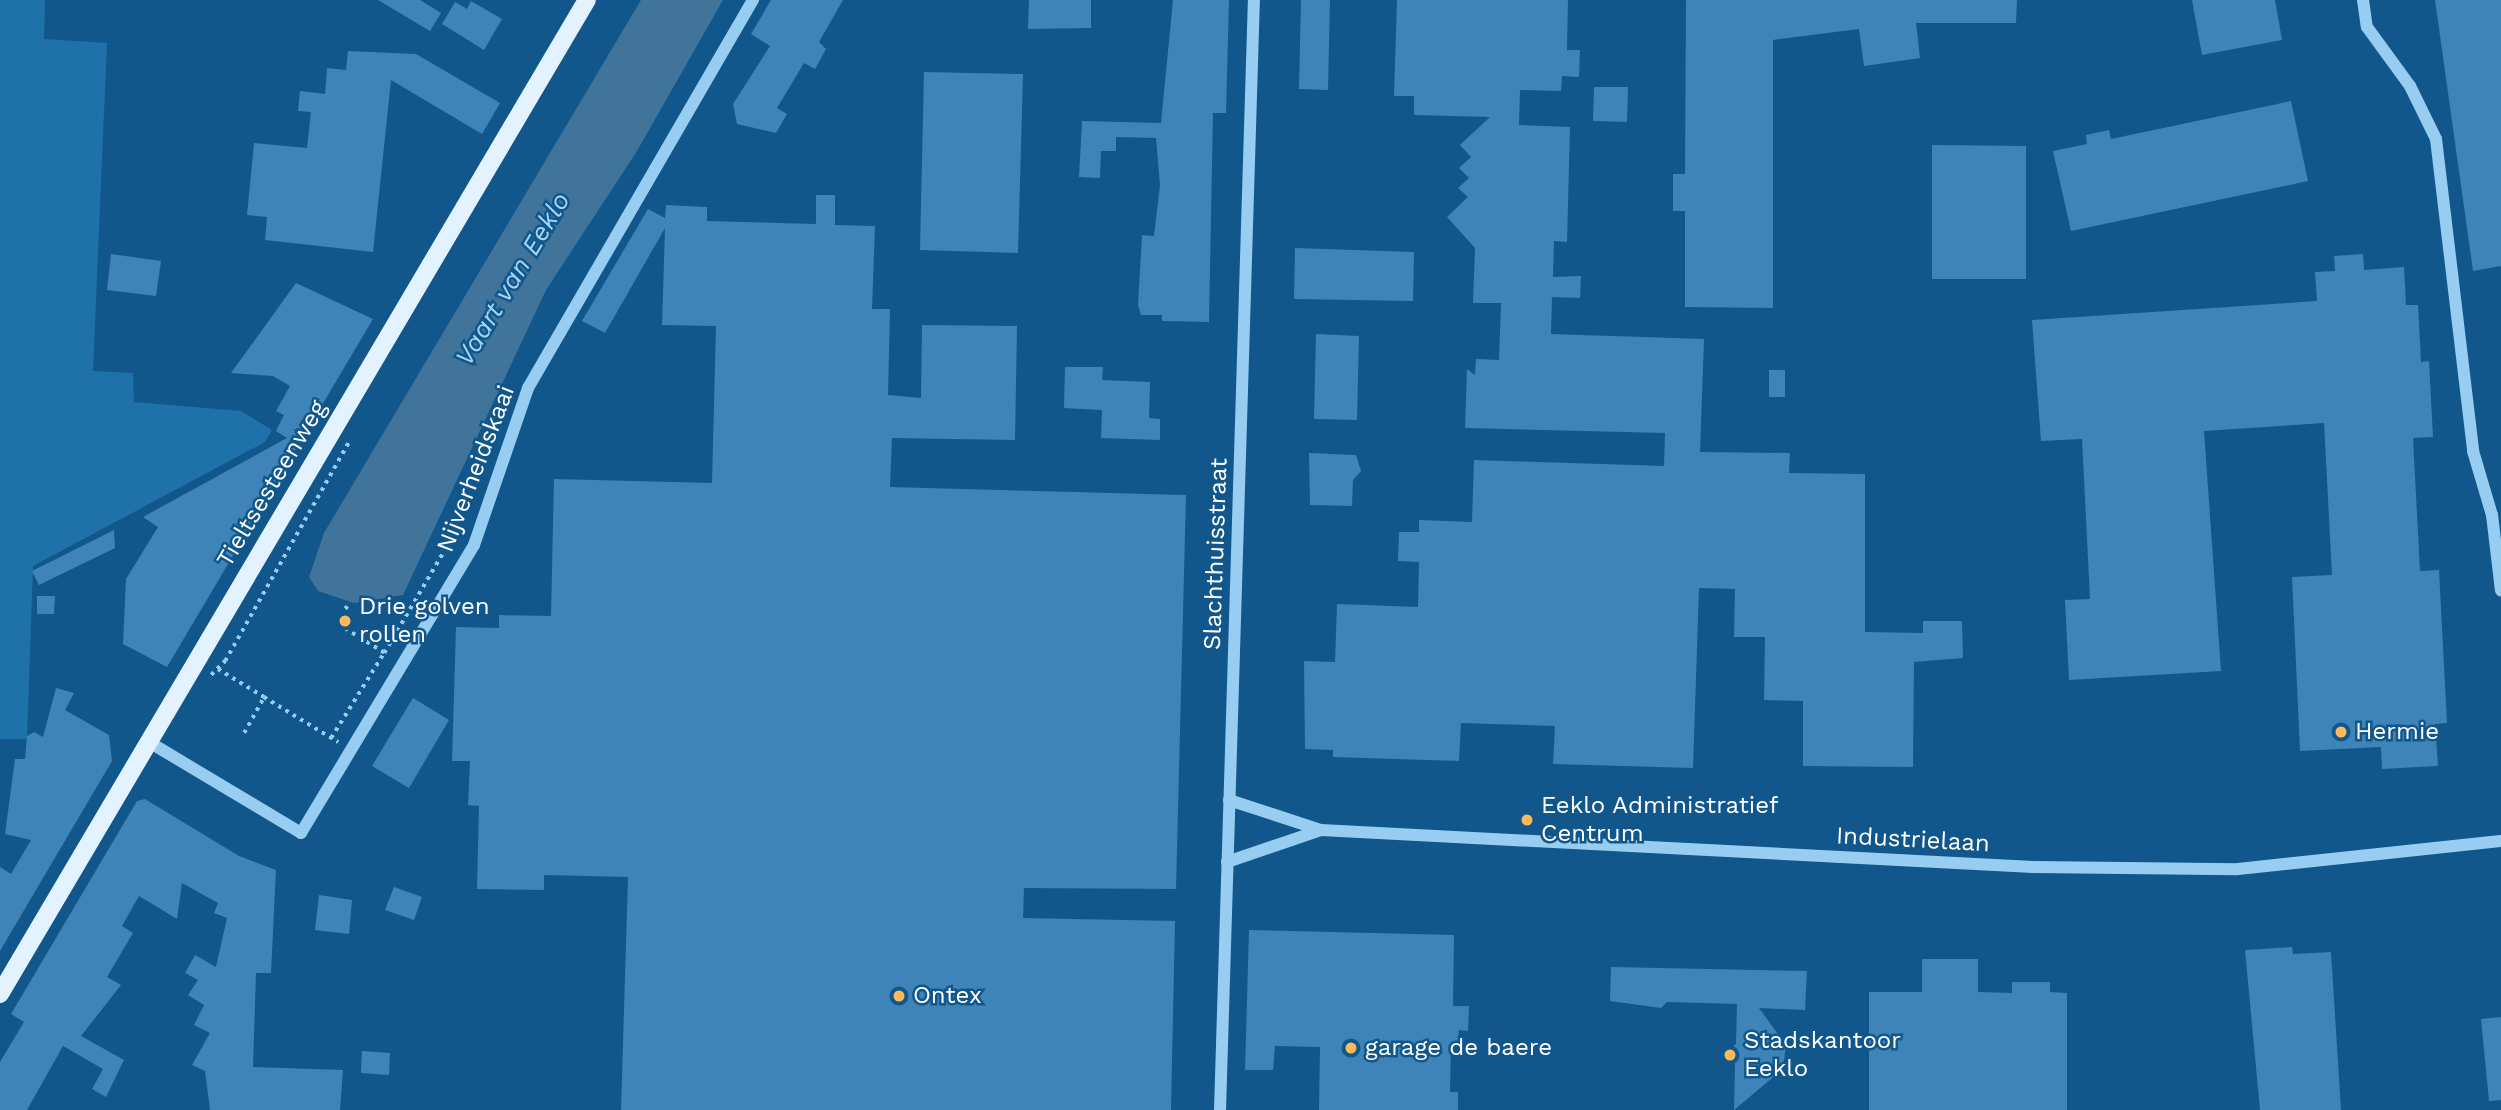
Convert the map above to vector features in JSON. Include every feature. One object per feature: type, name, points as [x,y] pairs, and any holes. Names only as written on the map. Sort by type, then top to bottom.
[{"type":"main road","name":"Tieltsesteenweg","points":[[0,994],[587,0]]},
{"type":"street","name":"Nijverheidskaai","points":[[149,742],[302,833],[353,752],[479,532],[528,388],[753,0]]},
{"type":"street","name":"Slachthuisstraat","points":[[1220,1110],[1254,0]]},
{"type":"street","points":[[2363,0],[2367,27],[2410,86],[2435,139],[2473,451],[2491,515],[2501,590]]},
{"type":"street","name":"Industrielaan","points":[[1229,800],[1321,830],[2033,867],[2238,869],[2501,842]]},
{"type":"street","name":"Industrielaan","points":[[1227,862],[1321,830]]},
{"type":"path","points":[[218,670],[351,448],[346,407]]},
{"type":"path","points":[[331,738],[454,534],[479,532]]},
{"type":"path","points":[[348,604],[337,624],[384,653]]},
{"type":"path","points":[[199,656],[353,752]]},
{"type":"path","points":[[243,733],[264,697]]},
{"type":"shaded area","points":[[0,0],[45,0],[44,39],[107,43],[93,371],[133,373],[134,402],[241,411],[272,430],[265,442],[33,566],[27,739],[0,739]]},
{"type":"water","name":"Vaart van Eeklo","points":[[641,0],[723,0],[637,151],[546,290],[403,595],[354,603],[318,591],[309,577],[324,533]]},
{"type":"building","points":[[378,0],[420,0],[441,13],[430,31]]},
{"type":"building","points":[[771,0],[843,0],[819,42],[826,49],[815,69],[804,63],[777,108],[787,114],[776,133],[737,124],[733,104],[770,46],[751,34]]},
{"type":"building","points":[[1029,0],[1091,0],[1091,28],[1028,29]]},
{"type":"building","points":[[1173,0],[1229,0],[1226,113],[1213,113],[1209,322],[1162,321],[1162,315],[1141,315],[1138,305],[1142,235],[1154,236],[1160,185],[1156,138],[1116,137],[1116,151],[1101,151],[1100,178],[1079,177],[1082,121],[1161,123]]},
{"type":"building","points":[[1301,0],[1330,0],[1328,90],[1299,89]]},
{"type":"building","points":[[1397,0],[1568,0],[1567,50],[1580,50],[1579,77],[1562,76],[1561,91],[1520,90],[1519,125],[1570,127],[1567,242],[1554,241],[1553,277],[1581,276],[1580,298],[1552,297],[1551,334],[1704,339],[1700,452],[1790,453],[1789,473],[1865,474],[1865,632],[1923,633],[1923,621],[1962,621],[1963,658],[1914,662],[1913,767],[1803,766],[1803,701],[1764,700],[1765,637],[1734,637],[1735,589],[1699,588],[1693,768],[1553,764],[1555,726],[1461,723],[1459,761],[1333,757],[1333,750],[1305,749],[1304,661],[1335,662],[1337,604],[1418,607],[1419,562],[1398,561],[1399,532],[1419,532],[1419,520],[1472,522],[1474,460],[1664,466],[1665,433],[1465,428],[1467,369],[1475,375],[1476,359],[1499,360],[1501,303],[1473,303],[1475,248],[1447,217],[1468,197],[1458,188],[1469,178],[1459,168],[1471,157],[1460,145],[1490,117],[1414,115],[1414,96],[1394,96]]},
{"type":"building","points":[[1686,0],[2017,0],[2016,23],[1916,23],[1920,58],[1864,66],[1859,29],[1773,40],[1773,308],[1685,307],[1685,211],[1673,211],[1673,174],[1685,174]]},
{"type":"building","points":[[2192,0],[2275,0],[2282,40],[2202,55]]},
{"type":"building","points":[[2435,0],[2501,0],[2501,266],[2473,271]]},
{"type":"building","points":[[471,1],[502,19],[484,50],[442,24],[455,2],[467,9]]},
{"type":"building","points":[[348,51],[416,54],[500,103],[482,134],[391,80],[373,252],[265,240],[267,217],[247,215],[254,143],[307,148],[311,112],[298,111],[300,91],[325,94],[327,68],[346,70]]},
{"type":"building","points":[[924,72],[1023,74],[1018,253],[920,250]]},
{"type":"building","points":[[1594,87],[1628,87],[1627,122],[1593,121]]},
{"type":"building","points":[[2291,101],[2308,181],[2071,231],[2053,151],[2087,144],[2086,135],[2109,130],[2111,139]]},
{"type":"building","points":[[1932,145],[2026,146],[2026,279],[1932,279]]},
{"type":"building","points":[[816,195],[835,195],[835,225],[875,226],[872,309],[890,309],[888,395],[921,398],[922,325],[1017,326],[1015,440],[892,438],[890,487],[1186,495],[1176,889],[1024,888],[1023,918],[1175,921],[1171,1110],[621,1110],[628,877],[544,875],[544,890],[477,889],[479,806],[468,805],[470,761],[452,761],[456,627],[499,628],[499,615],[551,616],[554,479],[712,483],[716,326],[662,325],[665,228],[605,333],[582,321],[648,209],[665,218],[666,205],[707,207],[707,221],[816,224]]},
{"type":"building","points":[[1295,248],[1414,252],[1413,301],[1294,299]]},
{"type":"building","points":[[111,254],[161,261],[156,296],[107,290]]},
{"type":"building","points":[[2363,254],[2364,270],[2404,267],[2406,305],[2418,305],[2421,362],[2429,361],[2433,437],[2413,438],[2420,571],[2439,570],[2447,723],[2435,724],[2438,766],[2382,769],[2381,747],[2300,751],[2292,577],[2332,575],[2324,423],[2204,431],[2221,671],[2069,680],[2065,600],[2090,599],[2082,439],[2041,441],[2032,320],[2317,301],[2315,272],[2335,271],[2334,256]]},
{"type":"building","points":[[296,283],[373,319],[167,667],[123,644],[126,579],[158,527],[143,517],[287,438],[276,431],[284,415],[276,411],[290,386],[273,376],[231,373]]},
{"type":"building","points":[[1316,334],[1359,336],[1357,420],[1314,419]]},
{"type":"building","points":[[1065,367],[1103,367],[1102,380],[1150,382],[1149,418],[1160,419],[1160,440],[1101,438],[1102,410],[1064,408]]},
{"type":"building","points":[[1769,370],[1785,370],[1785,397],[1769,397]]},
{"type":"building","points":[[1309,453],[1356,455],[1361,471],[1353,480],[1352,506],[1310,505]]},
{"type":"building","points":[[114,530],[115,548],[39,585],[32,571]]},
{"type":"building","points":[[37,596],[55,596],[54,614],[37,614]]},
{"type":"building","points":[[56,688],[74,693],[65,710],[109,735],[112,761],[0,951],[0,867],[11,874],[31,840],[5,834],[15,759],[25,759],[27,736],[34,732],[43,737]]},
{"type":"building","points":[[413,698],[449,720],[409,788],[372,766]]},
{"type":"building","points":[[145,799],[239,856],[276,870],[271,973],[256,973],[253,1067],[343,1070],[340,1110],[210,1110],[205,1071],[192,1065],[210,1033],[194,1025],[204,1005],[188,995],[198,980],[185,973],[195,955],[216,967],[227,918],[214,913],[218,903],[182,883],[177,919],[139,896],[122,926],[133,933],[107,977],[121,985],[81,1036],[124,1060],[106,1097],[92,1089],[103,1069],[63,1046],[27,1110],[0,1110],[0,1062],[24,1022],[11,1014],[137,801]]},
{"type":"building","points":[[394,887],[422,897],[414,920],[385,910]]},
{"type":"building","points":[[319,895],[352,900],[349,934],[315,930]]},
{"type":"building","points":[[1249,930],[1454,935],[1453,1006],[1469,1006],[1468,1031],[1459,1030],[1458,1043],[1451,1043],[1450,1092],[1458,1092],[1458,1110],[1319,1110],[1320,1047],[1275,1046],[1273,1070],[1245,1070]]},
{"type":"building","points":[[2292,947],[2293,954],[2331,952],[2341,1110],[2260,1110],[2245,950]]},
{"type":"building","points":[[1922,959],[1978,959],[1978,992],[2012,993],[2012,982],[2050,982],[2050,992],[2067,993],[2067,1110],[1869,1110],[1869,992],[1922,992]]},
{"type":"building","points":[[1611,967],[1807,971],[1805,1010],[1759,1008],[1786,1045],[1783,1069],[1734,1110],[1735,1064],[1729,1049],[1736,1044],[1737,1004],[1667,1002],[1661,1008],[1610,1001]]},
{"type":"building","points":[[2501,1017],[2501,1100],[2489,1101],[2481,1019]]},
{"type":"building","points":[[362,1051],[390,1053],[389,1075],[361,1073]]},
{"type":"place","name":"Drie golven rollen","points":[[345,621]]},
{"type":"place","name":"Hermie","points":[[2341,732]]},
{"type":"place","name":"Eeklo Administratief Centrum","points":[[1527,820]]},
{"type":"place","name":"Ontex","points":[[899,996]]},
{"type":"place","name":"garage de baere","points":[[1351,1048]]},
{"type":"place","name":"Stadskantoor Eeklo","points":[[1730,1055]]}]
